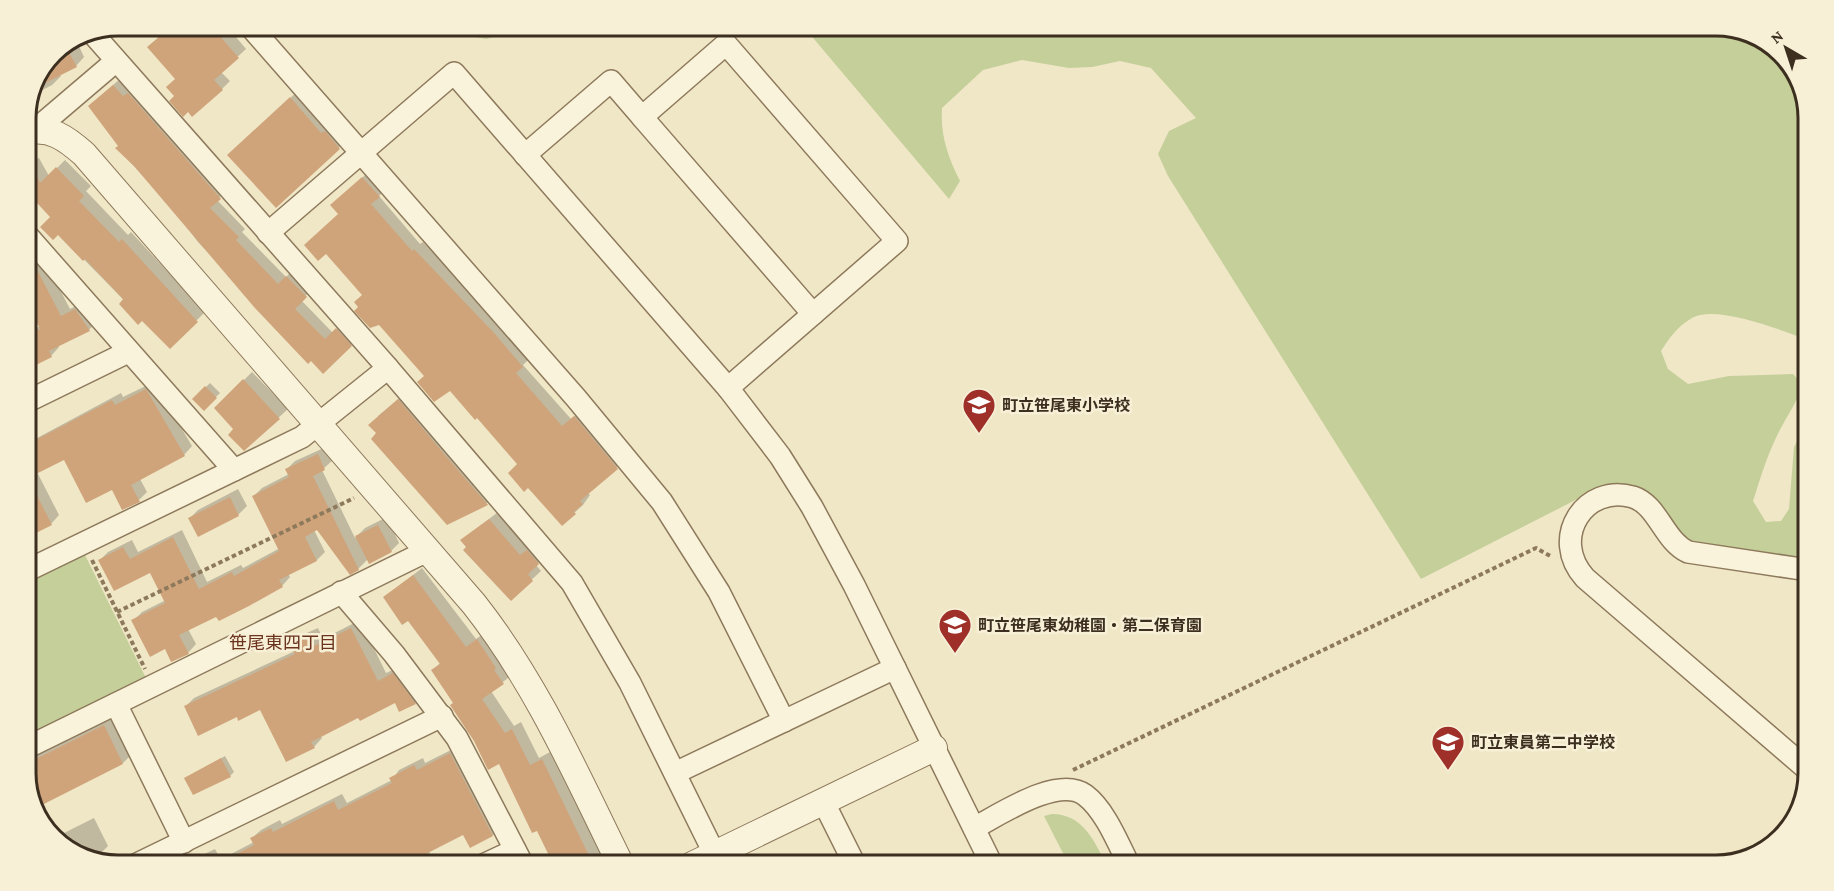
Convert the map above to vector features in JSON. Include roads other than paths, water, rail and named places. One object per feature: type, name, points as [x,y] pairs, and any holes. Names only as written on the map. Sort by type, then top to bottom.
[{"type":"street","points":[[258,36],[576,398],[662,502],[719,592],[784,721]]},
{"type":"street","points":[[97,39],[388,368],[572,583],[630,683],[675,774],[706,855]]},
{"type":"street","points":[[642,117],[726,44],[897,241],[728,388]]},
{"type":"street","points":[[36,126],[116,61]]},
{"type":"street","points":[[268,233],[454,73],[728,388],[780,456],[812,507],[895,668],[987,855]]},
{"type":"street","points":[[525,155],[610,81],[813,314]]},
{"type":"street","points":[[36,131],[52,132],[63,137],[84,154],[321,424],[498,634],[523,673],[615,855]]},
{"type":"street","points":[[36,246],[234,470]]},
{"type":"street","points":[[36,397],[128,352]]},
{"type":"street","points":[[36,566],[302,437],[388,368]]},
{"type":"street","points":[[1798,568],[1688,552],[1676,547],[1648,507],[1633,497],[1623,496],[1594,501],[1577,519],[1569,540],[1575,567],[1585,578],[1798,761]]},
{"type":"street","points":[[36,743],[429,550]]},
{"type":"street","points":[[341,592],[394,654],[442,716],[466,754],[517,855]]},
{"type":"street","points":[[675,774],[895,668]]},
{"type":"street","points":[[116,704],[184,842]]},
{"type":"street","points":[[157,855],[442,716]]},
{"type":"street","points":[[722,855],[824,801],[934,748]]},
{"type":"street","points":[[974,828],[1038,795],[1071,789],[1090,800],[1106,823],[1123,855]]},
{"type":"street","points":[[824,801],[850,855]]},
{"type":"place","name":"町立笹尾東小学校","points":[[979,434]]},
{"type":"place","name":"町立笹尾東幼稚園・第二保育園","points":[[955,654]]},
{"type":"place","name":"町立東員第二中学校","points":[[1448,771]]},
{"type":"district","name":"笹尾東四丁目","points":[[283,643]]}]
